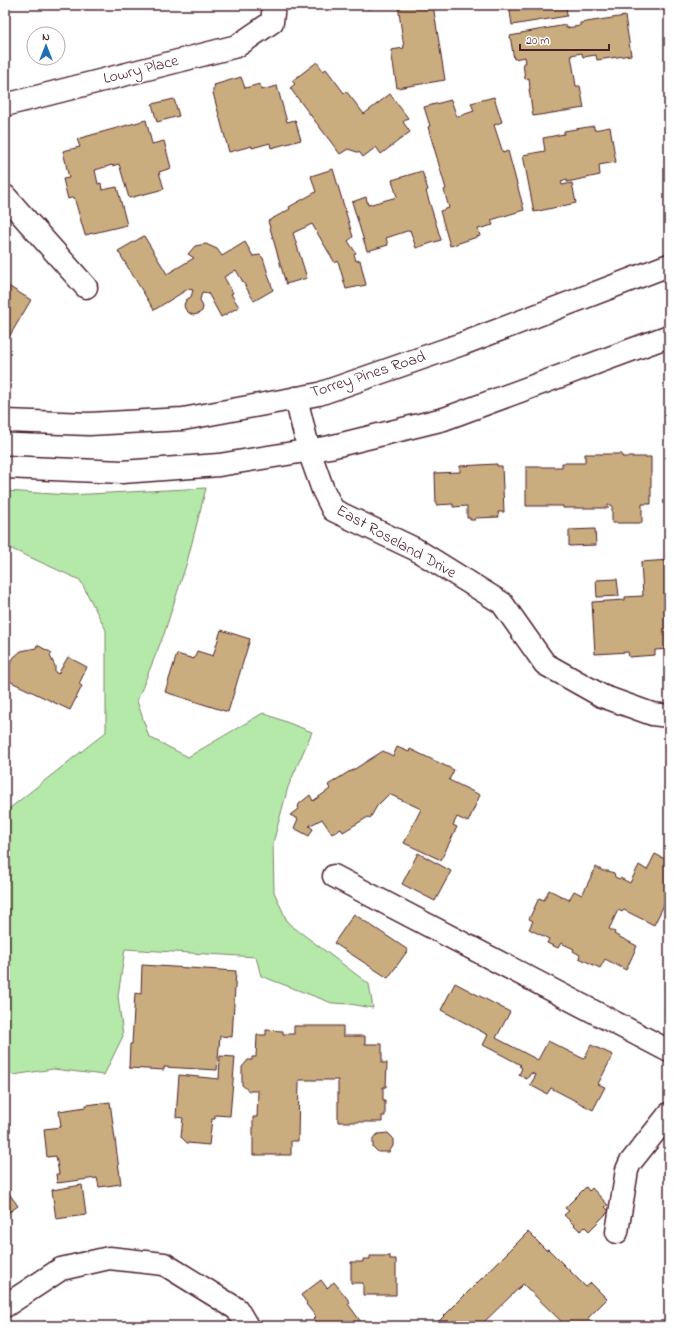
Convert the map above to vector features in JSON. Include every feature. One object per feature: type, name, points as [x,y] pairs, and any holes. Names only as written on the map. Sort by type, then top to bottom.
[{"type":"main road","name":"Lowry Place","points":[[5,105],[237,46],[273,14]]},
{"type":"main road","points":[[5,196],[86,287]]},
{"type":"main road","name":"Torrey Pines Road","points":[[5,421],[89,424],[183,419],[319,394],[462,344],[669,266]]},
{"type":"main road","points":[[5,467],[122,472],[219,465],[330,447],[444,419],[669,336]]},
{"type":"main road","name":"East Roseland Drive","points":[[296,398],[309,451],[332,510],[415,549],[502,603],[545,664],[602,696],[652,714],[669,716]]},
{"type":"main road","points":[[334,876],[669,1050]]},
{"type":"main road","points":[[617,1232],[627,1170],[630,1163],[669,1114]]},
{"type":"main road","points":[[5,1306],[62,1269],[109,1258],[164,1264],[237,1309],[247,1326]]},
{"type":"green space","points":[[206,488],[187,562],[164,634],[137,701],[149,737],[188,757],[263,713],[312,732],[288,787],[273,843],[274,892],[288,923],[369,984],[373,1008],[332,1003],[261,976],[256,957],[125,949],[118,996],[123,1036],[104,1075],[53,1069],[13,1075],[5,1072],[5,812],[106,732],[106,630],[80,580],[5,546],[5,491],[70,495]]},
{"type":"building","points":[[366,5],[392,5],[367,9]]},
{"type":"building","points":[[398,5],[433,5],[445,80],[397,88],[391,50],[404,48]]},
{"type":"building","points":[[509,5],[566,5],[567,16],[512,25]]},
{"type":"building","points":[[625,16],[631,55],[597,60],[596,55],[583,57],[582,53],[571,55],[576,86],[580,86],[584,108],[533,116],[529,78],[525,79],[523,63],[526,63],[525,57],[514,59],[510,36],[566,25],[566,28],[580,26],[580,23]]},
{"type":"building","points":[[317,62],[323,71],[326,69],[344,93],[346,91],[364,114],[390,94],[408,118],[403,122],[410,132],[381,154],[376,147],[363,157],[360,153],[348,149],[340,154],[290,88],[295,84],[292,81]]},
{"type":"building","points":[[241,77],[245,88],[260,84],[261,90],[277,86],[287,122],[295,120],[301,140],[271,148],[270,143],[229,152],[213,89],[215,88],[214,85]]},
{"type":"building","points":[[494,97],[502,122],[494,125],[503,153],[508,151],[524,210],[491,220],[493,225],[478,229],[480,236],[450,246],[440,211],[449,208],[444,190],[446,189],[428,127],[430,126],[424,107],[451,100],[457,117],[474,111],[471,103]]},
{"type":"building","points":[[174,99],[179,116],[157,122],[152,104]]},
{"type":"building","points":[[146,120],[152,144],[164,141],[171,168],[159,172],[164,189],[129,198],[119,164],[95,170],[98,184],[101,183],[102,190],[117,187],[127,225],[85,235],[74,197],[68,199],[63,179],[69,178],[63,151],[80,147],[77,139]]},
{"type":"building","points":[[594,126],[594,130],[610,127],[616,162],[599,165],[600,175],[567,182],[567,179],[561,181],[562,185],[572,183],[576,203],[534,212],[523,155],[545,151],[543,138],[564,134],[564,131]]},
{"type":"building","points":[[333,169],[353,237],[348,241],[356,253],[354,254],[356,261],[360,260],[366,285],[346,289],[338,261],[335,263],[312,224],[293,233],[307,278],[286,284],[268,221],[316,192],[311,176]]},
{"type":"building","points":[[422,171],[428,190],[426,191],[441,240],[416,248],[410,230],[386,238],[388,245],[367,251],[352,202],[366,197],[368,205],[397,197],[392,180]]},
{"type":"building","points":[[144,236],[167,274],[194,258],[188,254],[195,246],[206,244],[217,249],[222,256],[245,242],[253,256],[260,255],[263,258],[273,290],[254,301],[236,270],[224,277],[233,293],[231,294],[239,307],[221,317],[208,293],[202,292],[200,300],[203,307],[202,311],[193,315],[189,313],[185,309],[184,305],[186,300],[191,297],[193,290],[188,289],[154,310],[118,251]]},
{"type":"building","points":[[5,284],[31,300],[9,337],[5,334]]},
{"type":"building","points":[[585,454],[622,454],[622,457],[651,457],[651,504],[642,504],[642,523],[612,523],[612,505],[608,505],[608,508],[526,506],[526,467],[562,467],[562,463],[585,463]]},
{"type":"building","points":[[497,464],[497,466],[502,466],[504,512],[498,512],[499,517],[475,518],[475,520],[470,520],[470,518],[467,518],[467,506],[453,507],[453,504],[436,505],[435,473],[460,472],[460,466]]},
{"type":"building","points":[[595,529],[596,545],[569,546],[569,530]]},
{"type":"building","points":[[669,560],[669,649],[655,650],[655,655],[629,657],[628,652],[595,654],[592,602],[625,600],[625,597],[643,596],[641,562]]},
{"type":"building","points":[[617,579],[619,596],[597,597],[596,580]]},
{"type":"building","points":[[221,630],[250,639],[228,712],[165,692],[177,654],[194,659],[197,651],[213,656]]},
{"type":"building","points":[[37,645],[52,653],[50,656],[55,666],[55,672],[58,674],[68,657],[87,667],[79,684],[82,686],[70,710],[5,679],[5,673],[14,657],[21,651],[36,648]]},
{"type":"building","points":[[397,747],[409,752],[410,749],[454,770],[449,780],[480,795],[468,822],[457,817],[453,825],[457,827],[441,860],[404,843],[421,809],[389,794],[377,806],[370,818],[368,817],[343,832],[341,829],[332,834],[322,819],[309,826],[313,829],[309,836],[294,828],[298,819],[290,815],[298,809],[299,804],[310,795],[313,801],[330,789],[328,785],[383,751],[393,756]]},
{"type":"building","points":[[418,853],[451,871],[435,901],[402,884]]},
{"type":"building","points":[[655,854],[669,861],[669,895],[654,925],[624,910],[622,912],[618,910],[609,929],[615,932],[614,934],[637,946],[626,970],[605,959],[600,968],[579,958],[580,955],[573,951],[574,949],[561,943],[558,948],[547,943],[549,939],[529,929],[533,921],[529,919],[539,898],[544,900],[549,890],[569,900],[574,891],[582,895],[596,867],[603,871],[614,873],[615,877],[630,883],[639,865],[647,870]]},
{"type":"building","points":[[354,914],[408,950],[388,978],[334,943]]},
{"type":"building","points":[[142,965],[236,971],[232,1037],[220,1036],[217,1070],[164,1067],[164,1070],[129,1068],[135,993],[141,994]]},
{"type":"building","points":[[455,983],[510,1012],[496,1038],[538,1060],[548,1041],[584,1059],[591,1045],[613,1055],[598,1084],[605,1087],[593,1110],[551,1088],[547,1094],[530,1085],[536,1075],[531,1073],[527,1079],[519,1075],[522,1068],[519,1066],[521,1065],[483,1045],[488,1035],[441,1010]]},
{"type":"building","points":[[294,1026],[343,1026],[343,1036],[365,1036],[365,1044],[382,1044],[382,1063],[387,1063],[386,1087],[383,1087],[385,1116],[382,1116],[382,1122],[338,1122],[338,1080],[299,1080],[298,1141],[291,1141],[291,1155],[253,1155],[253,1117],[257,1117],[258,1091],[249,1091],[242,1085],[242,1067],[248,1060],[252,1060],[252,1057],[256,1057],[257,1035],[266,1035],[266,1030],[283,1031],[283,1034],[294,1034]]},
{"type":"building","points":[[220,1056],[235,1057],[230,1116],[215,1115],[215,1119],[212,1119],[209,1145],[187,1143],[181,1137],[183,1118],[176,1117],[179,1075],[219,1079]]},
{"type":"building","points":[[110,1102],[121,1184],[99,1187],[97,1178],[57,1183],[56,1174],[59,1174],[56,1156],[47,1157],[44,1129],[61,1127],[59,1111],[86,1107],[86,1105]]},
{"type":"building","points":[[388,1133],[393,1138],[393,1146],[389,1152],[378,1152],[373,1147],[373,1138],[378,1134]]},
{"type":"building","points":[[82,1185],[86,1215],[56,1219],[52,1190]]},
{"type":"building","points":[[586,1187],[589,1191],[592,1188],[608,1205],[605,1207],[609,1211],[589,1231],[585,1227],[580,1231],[564,1215],[569,1211],[565,1208]]},
{"type":"building","points":[[5,1188],[18,1206],[5,1215]]},
{"type":"building","points":[[528,1232],[546,1250],[548,1249],[586,1287],[591,1283],[607,1299],[588,1318],[595,1325],[594,1326],[566,1326],[523,1284],[480,1326],[435,1325]]},
{"type":"building","points":[[370,1256],[390,1256],[390,1259],[396,1259],[396,1295],[363,1295],[363,1283],[351,1283],[351,1262],[363,1262],[363,1259],[370,1259]]},
{"type":"building","points":[[321,1280],[327,1288],[334,1282],[350,1302],[348,1304],[364,1326],[319,1326],[313,1319],[316,1317],[301,1295]]}]
